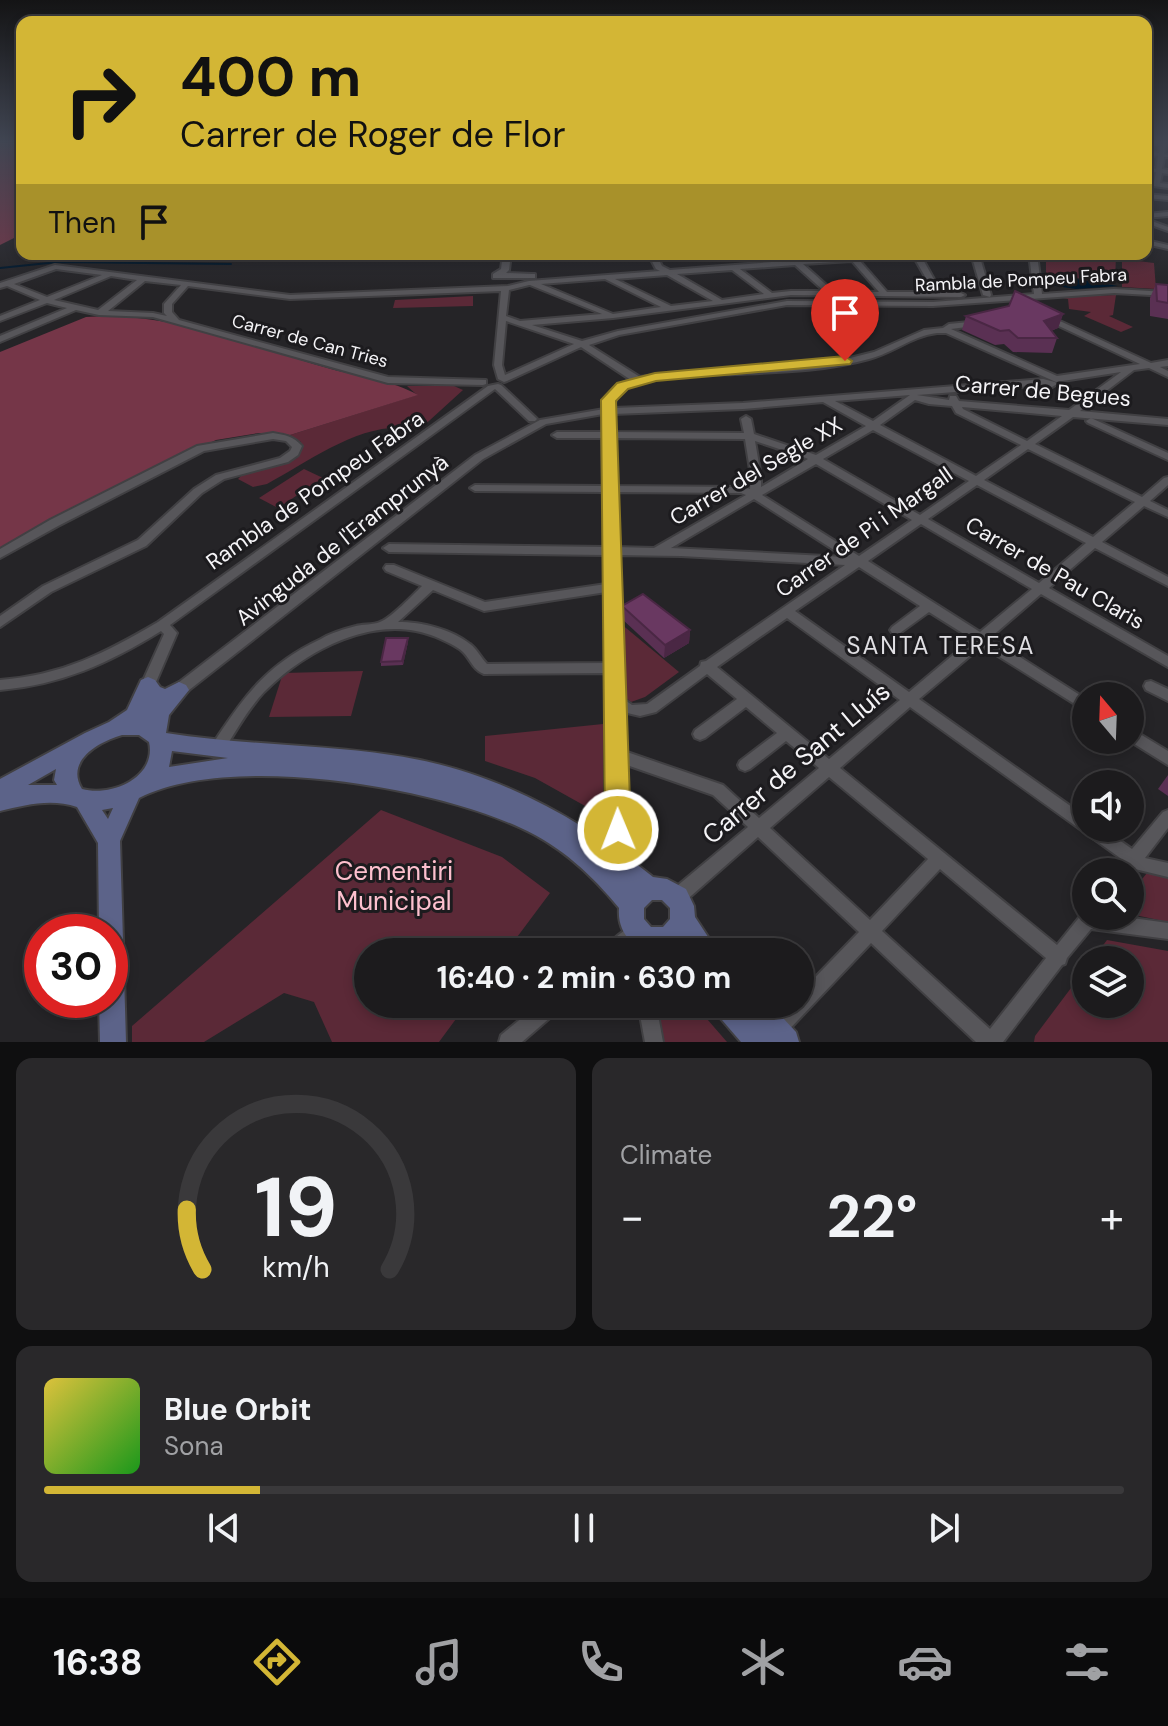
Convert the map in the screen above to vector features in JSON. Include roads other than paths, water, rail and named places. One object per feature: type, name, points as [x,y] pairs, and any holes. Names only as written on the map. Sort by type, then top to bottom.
[{"type":"main road","points":[[0,790],[114,728],[164,690]]},
{"type":"main road","points":[[113,1042],[109,841],[137,788],[160,761],[156,736],[164,690]]},
{"type":"main road","points":[[114,728],[136,726],[156,736],[217,749],[398,765],[452,776],[542,811],[615,861],[641,897]]},
{"type":"main road","points":[[89,740],[72,757],[66,771],[66,784],[109,841]]},
{"type":"main road","points":[[0,801],[35,793],[107,801],[186,769],[227,766],[300,769],[420,783],[467,796],[532,824],[641,897]]},
{"type":"main road","points":[[649,938],[630,915],[641,897],[666,890],[697,938]]},
{"type":"main road","points":[[664,938],[677,932],[680,909]]},
{"type":"main road","points":[[745,1018],[774,1038]]},
{"type":"main road","points":[[761,1018],[774,1038]]},
{"type":"street","points":[[498,275],[505,270],[507,260]]},
{"type":"street","points":[[508,260],[509,269],[520,279],[606,277],[815,260]]},
{"type":"street","points":[[655,260],[659,267],[720,302]]},
{"type":"street","points":[[2,284],[48,268],[314,297],[498,286],[520,279],[724,260]]},
{"type":"street","points":[[855,260],[886,295]]},
{"type":"street","points":[[919,260],[939,295]]},
{"type":"street","points":[[520,323],[613,316],[770,295],[830,292],[985,297],[976,260]]},
{"type":"street","points":[[1034,260],[1038,296]]},
{"type":"street","points":[[796,262],[830,292]]},
{"type":"street","points":[[733,267],[770,295]]},
{"type":"street","points":[[0,319],[111,275]]},
{"type":"street","points":[[498,275],[520,279],[613,316]]},
{"type":"street","points":[[498,275],[502,317],[494,382],[536,422]]},
{"type":"street","points":[[606,277],[668,309]]},
{"type":"street","points":[[99,313],[143,279]]},
{"type":"street","name":"Carrer de Can Tries","points":[[2,284],[46,301],[75,308],[99,313],[143,313],[177,321],[388,380],[494,382]]},
{"type":"street","points":[[177,321],[168,313],[168,304],[185,285]]},
{"type":"street","name":"Rambla de Pompeu Fabra","points":[[0,685],[26,683],[76,671],[120,651],[162,625],[494,382],[582,344],[651,325],[787,303],[933,304],[985,297],[1003,299],[1114,291],[1168,294]]},
{"type":"street","points":[[1004,310],[1003,299],[1168,374]]},
{"type":"street","points":[[0,339],[75,308]]},
{"type":"street","points":[[502,317],[582,344],[638,380]]},
{"type":"street","points":[[615,861],[617,755],[604,414],[612,393],[638,380],[855,359],[890,349],[932,329],[990,321]]},
{"type":"street","points":[[949,328],[1044,379]]},
{"type":"street","points":[[1134,368],[1168,361]]},
{"type":"street","name":"Avinguda de l'Eramprunyà","points":[[829,402],[1044,379],[1054,384],[1056,379],[1134,368]]},
{"type":"street","name":"Carrer de Pi i Margall","points":[[614,700],[627,710],[639,712],[651,708],[918,518],[1028,446],[1068,413],[1134,368]]},
{"type":"street","points":[[914,397],[949,391],[959,411],[1168,514]]},
{"type":"street","name":"Avinguda de l'Eramprunyà","points":[[164,690],[479,457],[536,422],[604,414],[914,397]]},
{"type":"street","name":"Carrer de Begues","points":[[914,397],[1168,422]]},
{"type":"street","name":"Carrer del Segle XX","points":[[656,551],[873,426],[914,397]]},
{"type":"street","points":[[829,402],[1168,582]]},
{"type":"street","points":[[746,419],[755,495]]},
{"type":"street","points":[[1091,421],[1168,457]]},
{"type":"street","name":"Carrer de Pau Claris","points":[[557,435],[749,436],[816,459],[1168,662]]},
{"type":"street","points":[[0,554],[64,517],[201,448],[273,436],[289,439],[297,446],[294,453],[284,460],[220,477],[198,491],[142,543],[47,589],[0,622]]},
{"type":"street","name":"Carrer de Sant Lluís","points":[[680,909],[760,827],[1168,480]]},
{"type":"street","points":[[475,488],[742,490],[755,495],[1072,697]]},
{"type":"street","points":[[389,548],[656,551],[857,562]]},
{"type":"street","points":[[390,568],[484,607],[611,587]]},
{"type":"street","points":[[384,626],[430,586]]},
{"type":"street","points":[[896,630],[927,607]]},
{"type":"street","points":[[786,611],[1072,816]]},
{"type":"street","points":[[162,625],[171,633],[164,690]]},
{"type":"street","points":[[217,749],[258,689],[317,644],[347,632],[384,626],[415,627],[461,644],[484,669],[613,668]]},
{"type":"street","points":[[706,666],[1059,958]]},
{"type":"street","points":[[1151,686],[1168,696]]},
{"type":"street","points":[[700,734],[746,700]]},
{"type":"street","points":[[745,765],[785,734]]},
{"type":"street","points":[[1144,743],[1168,759]]},
{"type":"street","points":[[617,755],[718,790],[991,1042],[1079,930]]},
{"type":"street","points":[[1135,858],[1168,817]]},
{"type":"street","points":[[1103,842],[1120,858]]},
{"type":"street","points":[[774,1038],[870,929],[938,860]]},
{"type":"street","points":[[1144,868],[1168,870]]},
{"type":"street","points":[[1144,927],[1168,931]]},
{"type":"street","points":[[508,1042],[536,1018]]},
{"type":"street","points":[[650,1018],[654,1042]]},
{"type":"water","points":[[1041,273],[1118,286],[1076,289],[1042,284]]},
{"type":"waterway","points":[[0,268],[58,262],[231,264]]},
{"type":"district","name":"SANTA TERESA","points":[[941,645]]},
{"type":"park label","name":"Cementiri Municipal","points":[[394,886]]}]
